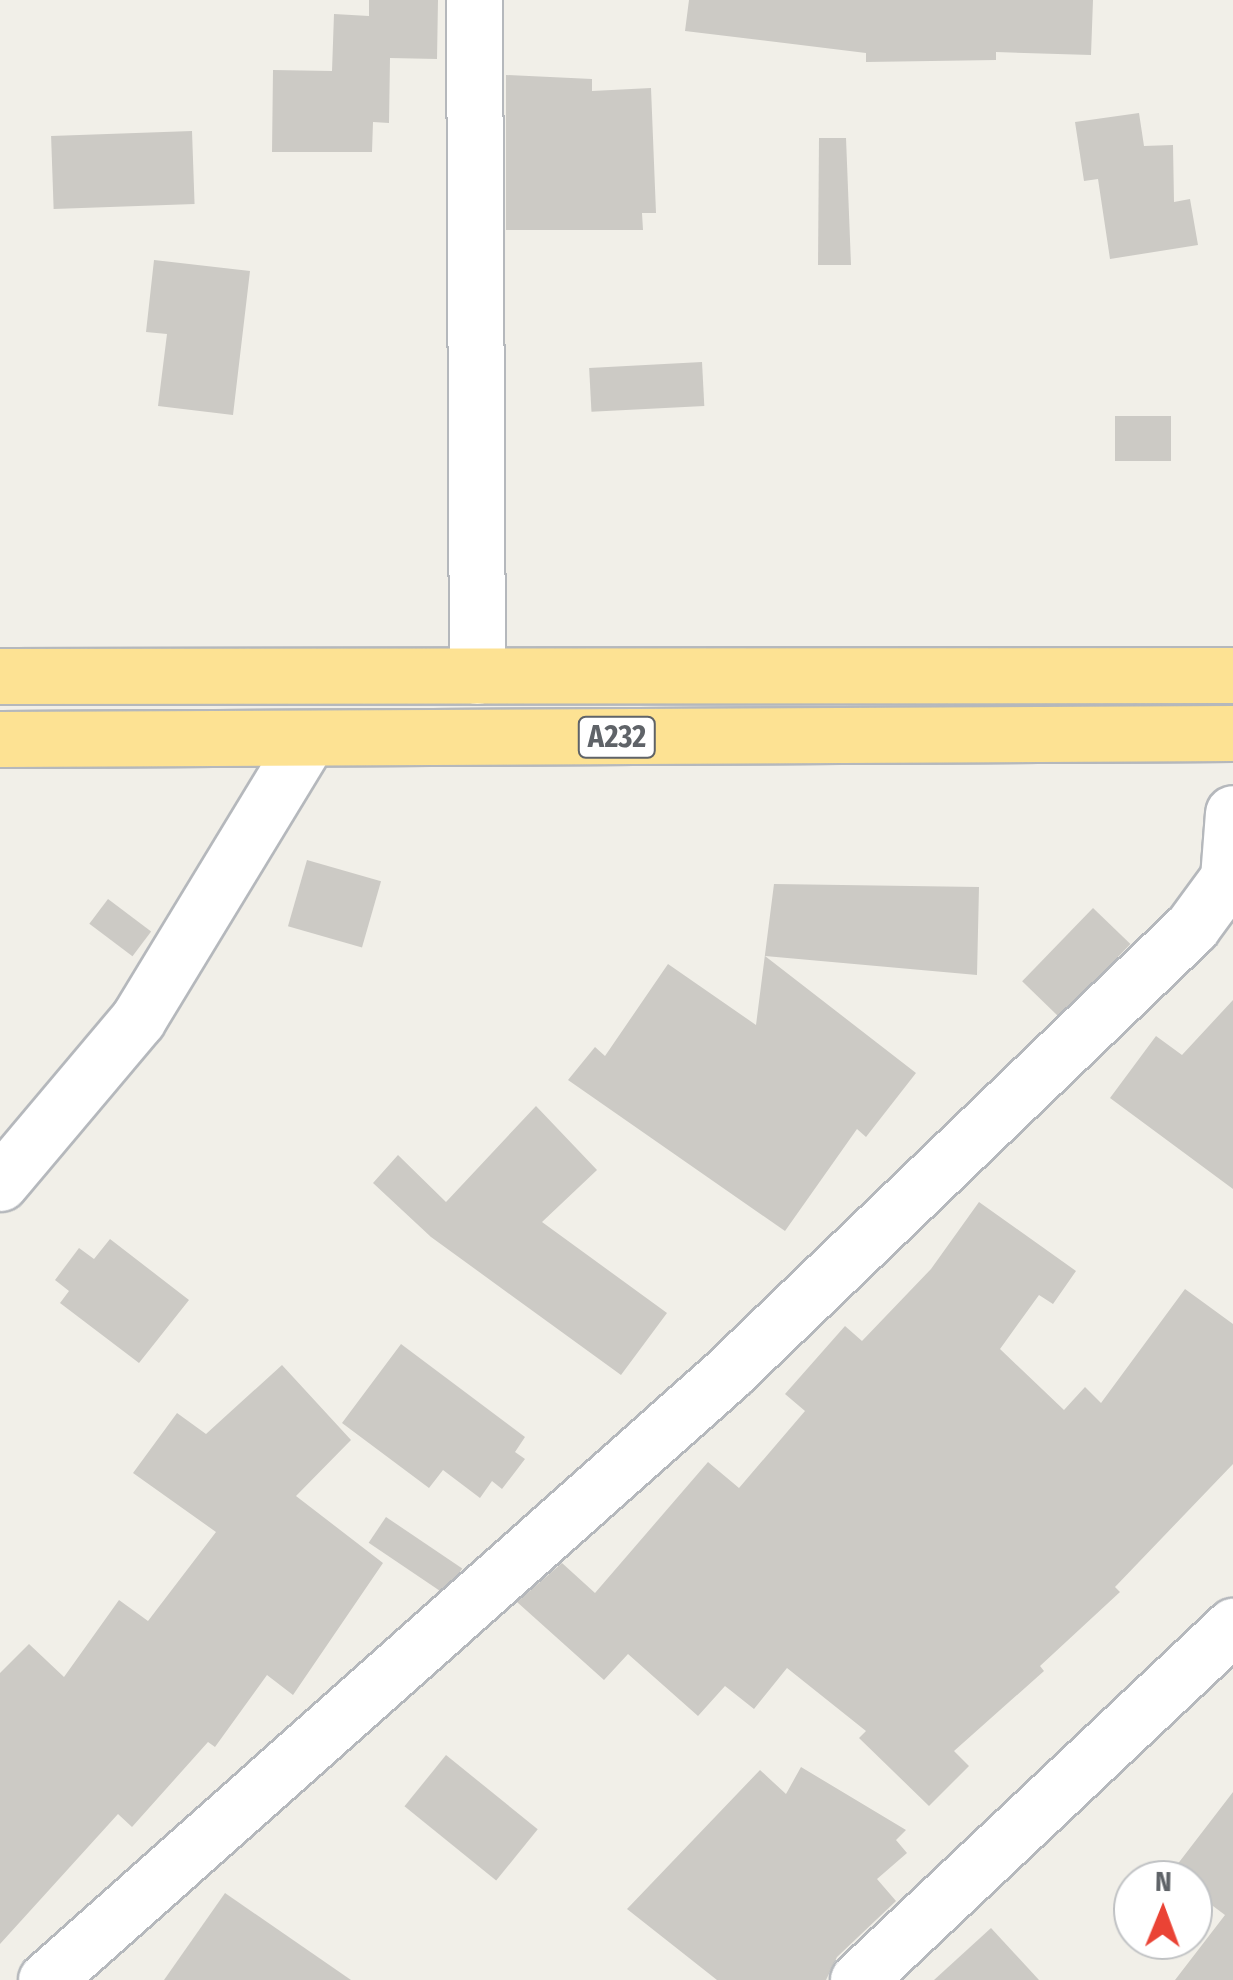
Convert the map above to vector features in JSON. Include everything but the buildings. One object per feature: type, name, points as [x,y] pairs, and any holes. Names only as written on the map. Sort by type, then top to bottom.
[{"type":"highway","name":"A232","points":[[0,676],[1233,675]]},
{"type":"highway","points":[[1032,676],[1033,732]]},
{"type":"highway","name":"A232","points":[[0,739],[307,741],[1233,733]]},
{"type":"street","points":[[474,0],[477,676]]},
{"type":"street","points":[[0,1183],[138,1019],[307,741]]},
{"type":"street","points":[[46,1980],[726,1374],[1192,927],[1228,878],[1233,813]]},
{"type":"street","points":[[858,1980],[1233,1626]]}]
